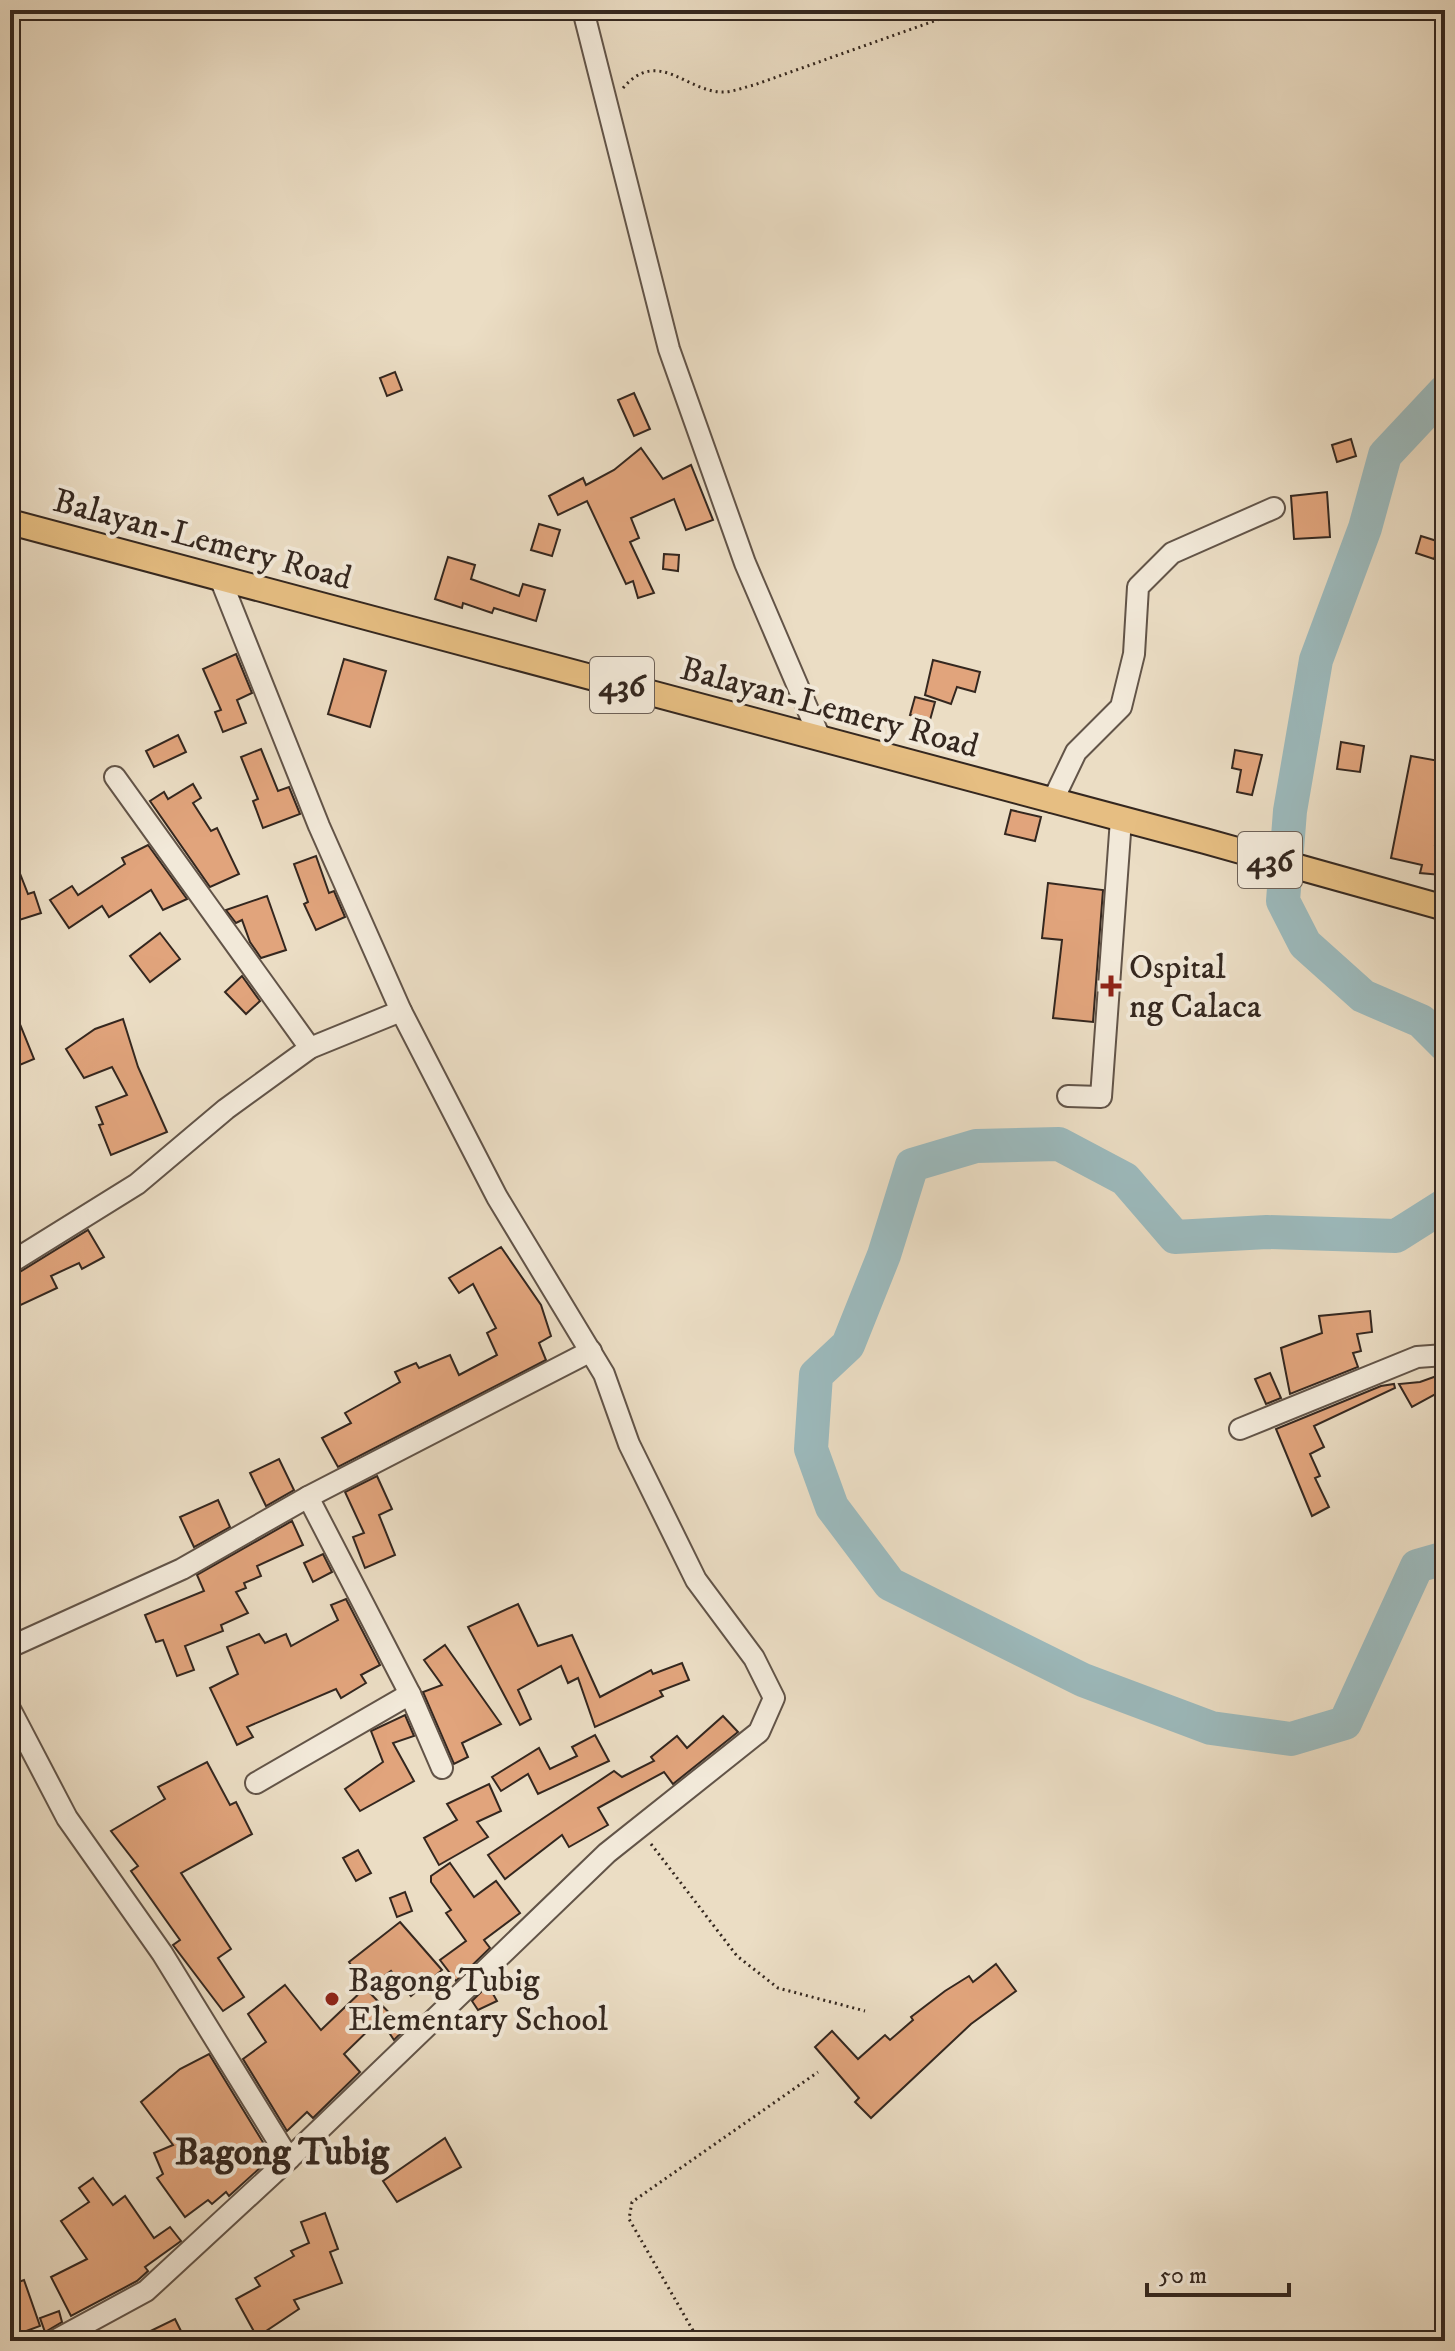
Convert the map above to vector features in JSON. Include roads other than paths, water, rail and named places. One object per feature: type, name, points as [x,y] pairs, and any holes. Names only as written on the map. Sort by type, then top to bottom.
[{"type":"main road","name":"Balayan-Lemery Road","points":[[10,522],[1445,908]]},
{"type":"street","points":[[583,10],[669,349],[745,563],[820,738]]},
{"type":"street","points":[[1052,802],[1076,752],[1121,707],[1134,654],[1138,587],[1172,553],[1274,508]]},
{"type":"street","points":[[54,2341],[146,2291],[289,2159],[607,1853],[759,1732],[774,1698],[754,1658],[696,1580],[629,1444],[604,1374],[497,1197],[401,1011],[313,812],[220,578]]},
{"type":"street","points":[[115,777],[310,1048]]},
{"type":"street","points":[[1068,1096],[1101,1097],[1121,819]]},
{"type":"street","points":[[10,1263],[137,1184],[226,1109],[310,1048],[401,1011]]},
{"type":"street","points":[[10,1647],[182,1569],[308,1497],[591,1351]]},
{"type":"street","points":[[1240,1429],[1417,1357],[1445,1355]]},
{"type":"street","points":[[308,1497],[410,1694],[442,1768]]},
{"type":"street","points":[[256,1783],[410,1694]]},
{"type":"street","points":[[10,1709],[67,1818],[162,1953],[289,2159]]},
{"type":"waterway","points":[[1445,391],[1385,455],[1365,528],[1316,660],[1290,811],[1283,901],[1305,944],[1363,996],[1421,1021],[1445,1045]]},
{"type":"waterway","points":[[1445,1205],[1396,1236],[1267,1232],[1175,1237],[1125,1179],[1059,1144],[976,1146],[912,1165],[884,1255],[848,1345],[816,1375],[811,1449],[832,1507],[890,1584],[1083,1680],[1211,1728],[1291,1739],[1345,1723],[1417,1566],[1445,1558]]},
{"type":"place","name":"Ospital ng Calaca","points":[[1111,986]]},
{"type":"place","name":"Bagong Tubig Elementary School","points":[[332,1999]]},
{"type":"district","name":"Bagong Tubig","points":[[282,2151]]}]
